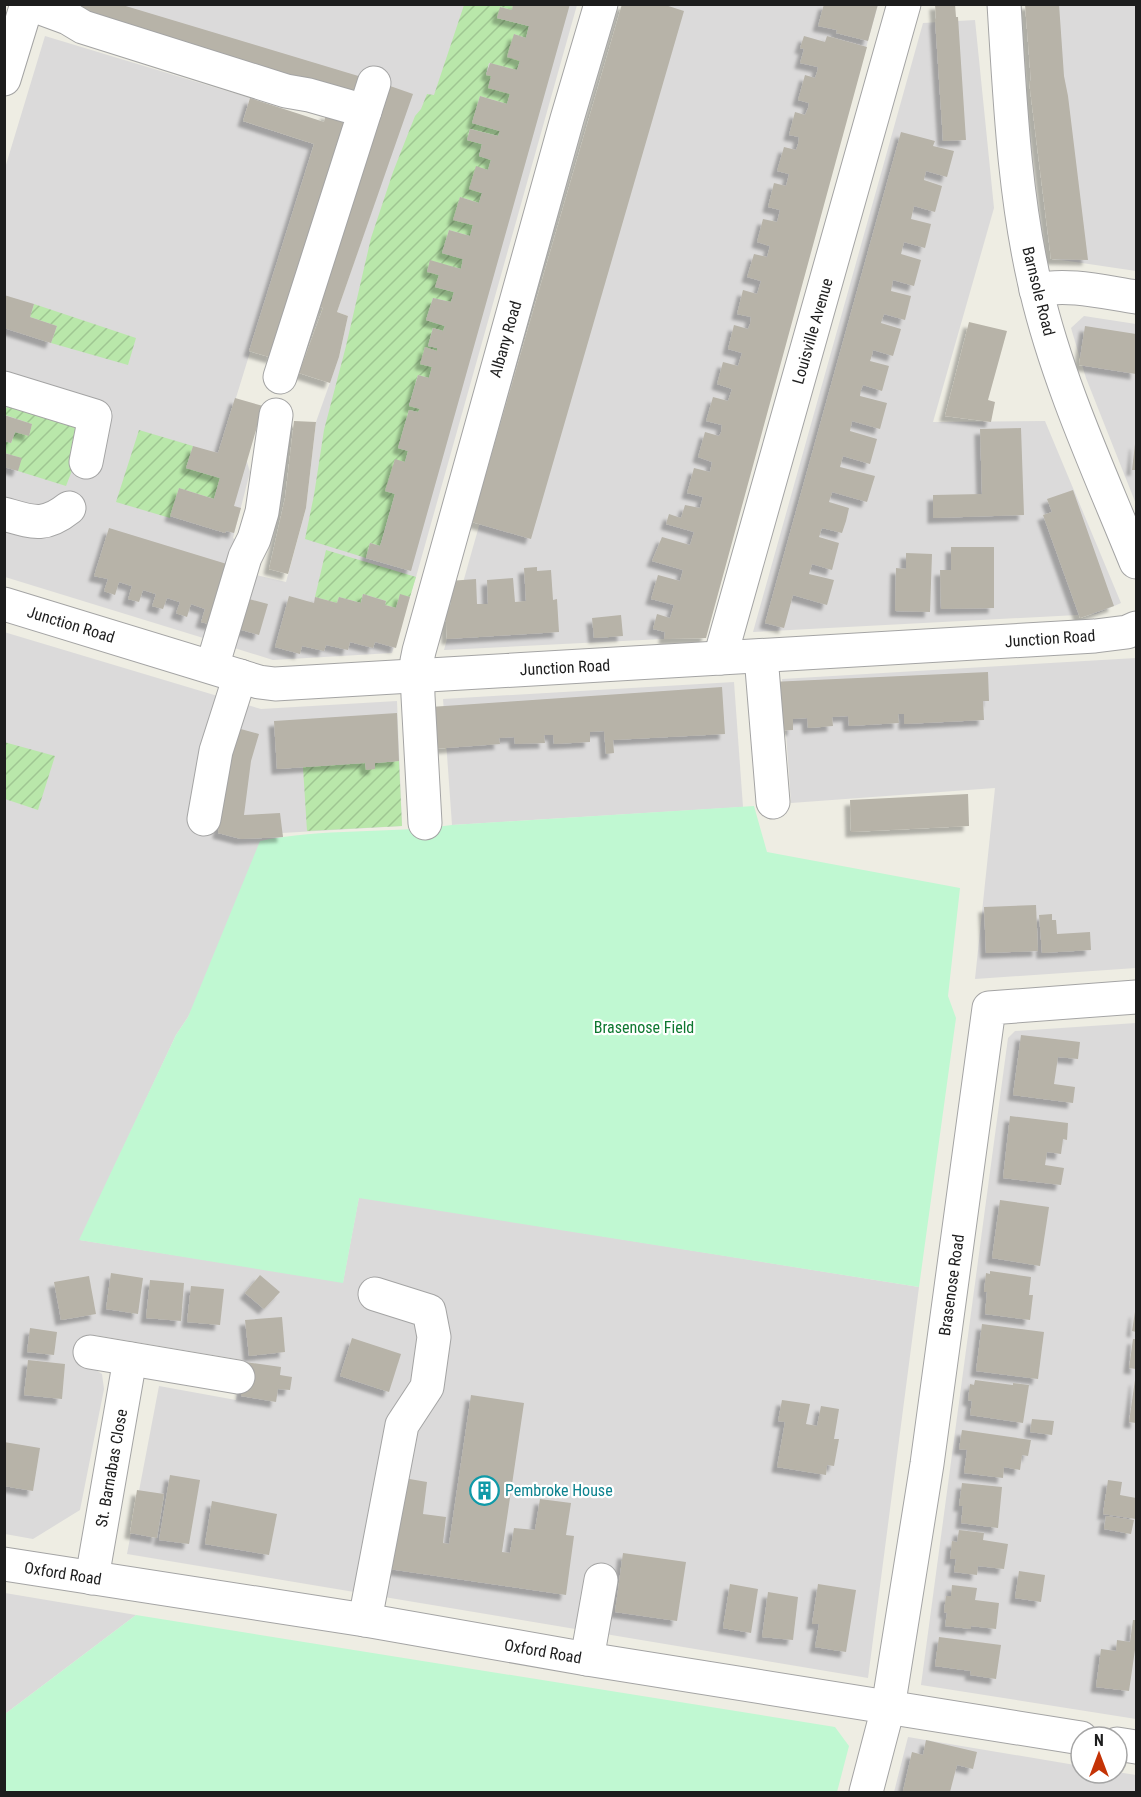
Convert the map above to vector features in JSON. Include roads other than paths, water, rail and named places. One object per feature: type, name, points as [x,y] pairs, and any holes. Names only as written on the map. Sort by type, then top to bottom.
[{"type":"street","points":[[4,79],[28,4],[68,18],[83,27],[193,63],[369,97],[280,377]]},
{"type":"street","name":"Albany Road","points":[[425,823],[417,675],[419,651],[601,4]]},
{"type":"street","name":"Louisville Avenue","points":[[720,658],[904,4]]},
{"type":"street","name":"Barnsole Road","points":[[1004,4],[1020,204],[1036,290],[1068,393],[1137,562]]},
{"type":"street","points":[[1036,290],[1052,286],[1137,297]]},
{"type":"street","points":[[4,388],[95,416],[86,462]]},
{"type":"street","points":[[204,819],[245,557],[254,539],[262,512],[276,415]]},
{"type":"street","points":[[4,514],[32,522],[45,522],[56,519],[69,508]]},
{"type":"street","name":"Junction Road","points":[[4,604],[226,672],[275,684],[1095,636],[1127,632],[1137,628]]},
{"type":"street","points":[[761,656],[773,802]]},
{"type":"street","name":"Brasenose Road","points":[[888,1708],[927,1464],[989,1008],[1137,997]]},
{"type":"street","points":[[365,1620],[402,1425],[426,1387],[434,1337],[429,1311],[375,1294]]},
{"type":"street","points":[[90,1352],[238,1377]]},
{"type":"street","name":"St. Barnabas Close","points":[[92,1578],[130,1359]]},
{"type":"street","name":"Oxford Road","points":[[4,1564],[365,1620],[587,1659],[1069,1736]]},
{"type":"street","points":[[587,1659],[601,1580]]},
{"type":"street","points":[[866,1792],[888,1708]]},
{"type":"place","name":"Pembroke House","points":[[484,1490]]},
{"type":"park label","name":"Brasenose Field","points":[[644,1027]]}]
